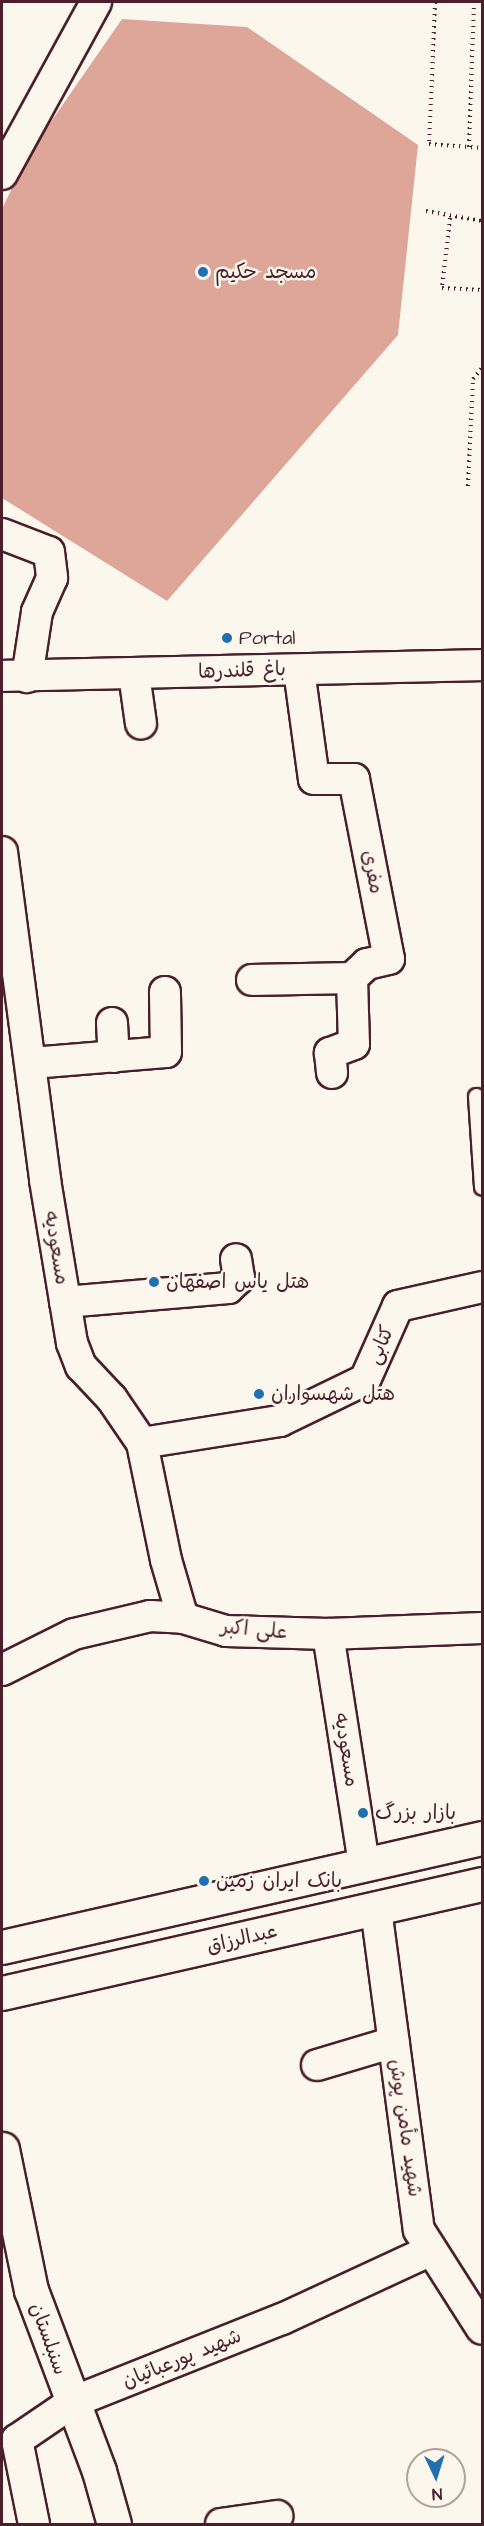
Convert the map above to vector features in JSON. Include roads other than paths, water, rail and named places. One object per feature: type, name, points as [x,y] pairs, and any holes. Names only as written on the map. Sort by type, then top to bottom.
[{"type":"main road","points":[[2,1947],[483,1838]]},
{"type":"main road","name":"عبدالرزاق","points":[[2,1993],[483,1884]]},
{"type":"main road","name":"سنبلستان","points":[[2,2149],[30,2290],[73,2402],[114,2524]]},
{"type":"street","points":[[2,174],[96,2]]},
{"type":"street","points":[[2,534],[49,552],[52,578],[37,612],[14,677]]},
{"type":"street","name":"باغ قلندرها","points":[[14,677],[483,665]]},
{"type":"street","name":"مفری","points":[[299,670],[314,779],[354,779],[388,959],[367,964],[352,978]]},
{"type":"street","points":[[134,674],[141,724]]},
{"type":"street","name":"مسعودیه","points":[[2,852],[12,1004],[32,1064],[64,1302],[72,1343],[81,1366],[112,1399],[142,1443],[166,1560],[183,1618]]},
{"type":"street","points":[[252,980],[352,978],[354,1044],[330,1053],[332,1073]]},
{"type":"street","points":[[32,1064],[166,1052],[165,992]]},
{"type":"street","points":[[112,1023],[114,1057]]},
{"type":"street","points":[[64,1302],[228,1288],[239,1278],[236,1259]]},
{"type":"street","name":"کتابی","points":[[142,1443],[280,1421],[365,1380],[398,1306],[483,1287]]},
{"type":"street","name":"علی اکبر","points":[[2,1670],[74,1634],[150,1616],[183,1618],[226,1631],[328,1634],[483,1628]]},
{"type":"street","name":"مسعودیه","points":[[328,1634],[364,1865]]},
{"type":"street","name":"شهید مأمن پوش","points":[[375,1909],[419,2230],[483,2329]]},
{"type":"street","points":[[317,2065],[394,2042]]},
{"type":"street","name":"شهید پورعبائیان","points":[[34,2524],[17,2440],[73,2402],[282,2319],[430,2250]]},
{"type":"street","points":[[221,2524],[277,2516]]},
{"type":"lane","points":[[476,1096],[483,1187]]},
{"type":"place","name":"مسجد حکیم","points":[[203,272]]},
{"type":"place","name":"Portal","points":[[227,638]]},
{"type":"place","name":"هتل یاس اصفهان","points":[[154,1282]]},
{"type":"place","name":"هتل شهسواران","points":[[259,1394]]},
{"type":"place","name":"بازار بزرگ","points":[[363,1813]]},
{"type":"place","name":"بانک ایران زمین","points":[[204,1881]]}]
